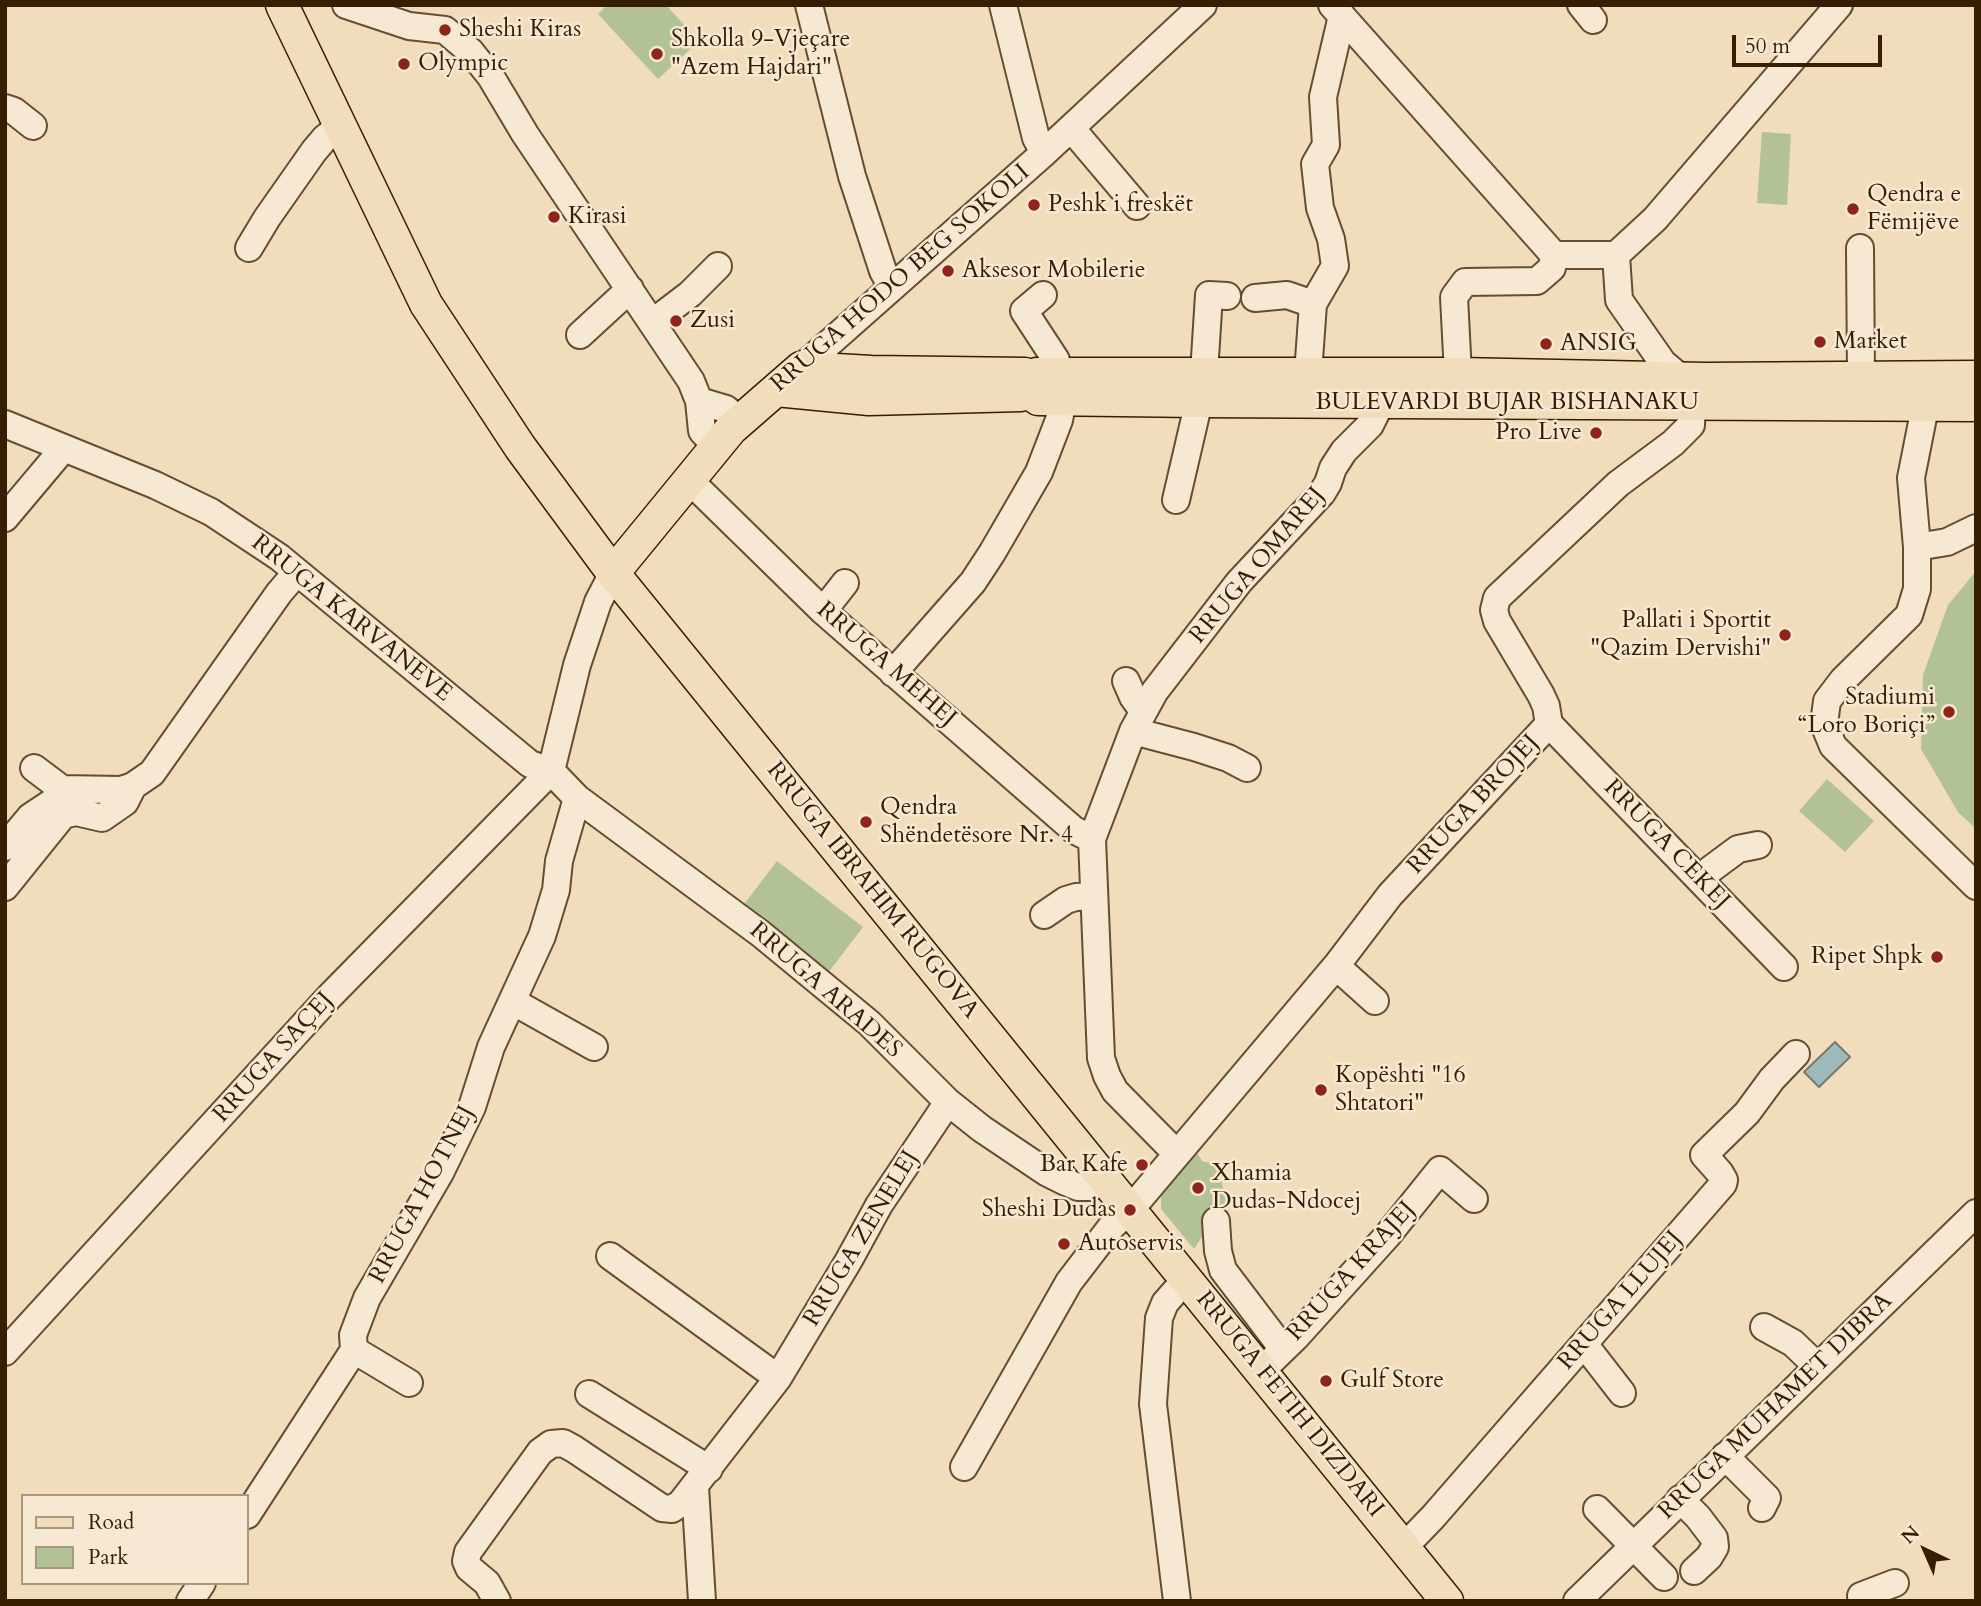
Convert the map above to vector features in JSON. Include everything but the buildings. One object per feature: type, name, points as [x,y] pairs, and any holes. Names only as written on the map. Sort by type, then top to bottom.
[{"type":"main road","name":"RRUGA IBRAHIM RUGOVA","points":[[282,5],[426,304],[520,447],[613,573],[1130,1210]]},
{"type":"main road","name":"BULEVARDI BUJAR BISHANAKU","points":[[801,368],[1040,386],[1687,391],[1928,390],[1976,377]]},
{"type":"main road","name":"RRUGA HODO BEG SOKOLI","points":[[729,432],[801,368]]},
{"type":"main road","name":"BULEVARDI BUJAR BISHANAKU","points":[[1202,387],[1308,374],[1378,388],[1458,374],[1687,391],[1861,377],[1928,390],[1976,405]]},
{"type":"main road","name":"BULEVARDI BUJAR BISHANAKU","points":[[776,390],[874,399],[1040,386]]},
{"type":"main road","points":[[613,573],[729,432]]},
{"type":"main road","name":"RRUGA FETIH DIZDARI","points":[[1130,1210],[1187,1278],[1272,1360],[1444,1599]]},
{"type":"street","points":[[346,5],[409,26],[444,18],[491,77],[524,134],[691,381],[699,401],[726,409],[729,432]]},
{"type":"street","points":[[809,5],[852,176],[883,271],[891,286]]},
{"type":"street","points":[[1003,5],[1036,138],[1044,153]]},
{"type":"street","name":"RRUGA HODO BEG SOKOLI","points":[[801,368],[1044,153],[1202,5]]},
{"type":"street","points":[[1337,11],[1555,255],[1616,255],[1655,219],[1839,5]]},
{"type":"street","points":[[1308,374],[1313,304],[1335,266],[1331,239],[1320,208],[1315,164],[1326,145],[1323,97],[1337,11]]},
{"type":"street","points":[[5,108],[14,111],[33,126]]},
{"type":"street","points":[[249,248],[314,151],[339,127]]},
{"type":"street","points":[[1071,128],[1137,206]]},
{"type":"street","points":[[1860,248],[1861,377]]},
{"type":"street","points":[[1458,374],[1454,297],[1465,282],[1537,281],[1552,268],[1555,255]]},
{"type":"street","points":[[1616,255],[1619,300],[1663,363],[1687,391]]},
{"type":"street","points":[[652,323],[690,294],[718,266]]},
{"type":"street","points":[[580,335],[630,289]]},
{"type":"street","points":[[893,673],[973,582],[1039,472],[1059,420],[1040,386],[1056,360],[1024,311],[1043,295]]},
{"type":"street","points":[[1177,500],[1202,387],[1209,295],[1227,296]]},
{"type":"street","points":[[1255,298],[1287,295],[1313,304]]},
{"type":"street","name":"RRUGA OMAREJ","points":[[1177,1154],[1139,1118],[1115,1091],[1107,1076],[1100,1040],[1092,839],[1138,721],[1155,691],[1239,582],[1322,493],[1333,468],[1344,452],[1370,425],[1376,413],[1378,388]]},
{"type":"street","points":[[1928,390],[1911,478],[1917,547],[1917,589],[1909,615],[1843,680],[1827,701],[1824,724],[1833,747],[1976,886]]},
{"type":"street","name":"RRUGA BROJEJ","points":[[964,1466],[1069,1282],[1112,1226],[1130,1210],[1335,966],[1390,895],[1549,724],[1541,695],[1496,621],[1494,610],[1497,598],[1618,484],[1685,432],[1691,425],[1687,391]]},
{"type":"street","name":"RRUGA KARVANEVE","points":[[5,425],[155,485],[211,512],[279,557],[530,764],[551,771]]},
{"type":"street","points":[[5,518],[63,449]]},
{"type":"street","name":"RRUGA MEHEJ","points":[[689,480],[823,611],[1074,830],[1092,839]]},
{"type":"street","points":[[1917,547],[1947,542],[1976,528]]},
{"type":"street","points":[[34,768],[65,790],[121,790],[152,773],[279,593],[297,572]]},
{"type":"street","points":[[551,771],[577,665],[598,602],[613,573]]},
{"type":"street","points":[[823,611],[845,583]]},
{"type":"street","points":[[1126,681],[1133,697],[1138,721],[1247,768]]},
{"type":"street","name":"RRUGA CEKEJ","points":[[1549,724],[1784,967]]},
{"type":"street","name":"RRUGA ARADES","points":[[551,771],[577,798],[772,943],[869,1023],[948,1102],[1009,1147],[1066,1182],[1090,1188],[1108,1181]]},
{"type":"street","name":"RRUGA SAÇEJ","points":[[5,1352],[329,997],[551,771]]},
{"type":"street","points":[[5,887],[63,815],[76,811],[102,818],[125,802],[132,786]]},
{"type":"street","points":[[5,847],[30,817],[60,797],[65,790]]},
{"type":"street","name":"RRUGA HOTNEJ","points":[[248,1512],[354,1350],[353,1335],[367,1298],[445,1162],[472,1107],[491,1047],[542,936],[556,890],[564,840],[577,798]]},
{"type":"street","points":[[1700,880],[1738,849],[1758,845]]},
{"type":"street","points":[[1044,915],[1066,900],[1094,896]]},
{"type":"street","points":[[1335,966],[1375,1001]]},
{"type":"street","points":[[512,1001],[594,1047]]},
{"type":"street","name":"RRUGA LLUJEJ","points":[[1404,1547],[1723,1184],[1720,1172],[1704,1155],[1747,1113],[1772,1079],[1796,1054]]},
{"type":"street","name":"RRUGA ZENELEJ","points":[[497,1601],[487,1583],[469,1568],[466,1561],[468,1552],[540,1452],[551,1444],[562,1443],[574,1449],[662,1507],[672,1509],[681,1503],[778,1378],[879,1205],[948,1102]]},
{"type":"street","name":"RRUGA KRAJEJ","points":[[1272,1360],[1387,1236],[1440,1170],[1474,1199]]},
{"type":"street","name":"RRUGA MUHAMET DIBRA","points":[[1577,1601],[1976,1213]]},
{"type":"street","points":[[1216,1221],[1218,1251],[1223,1270],[1272,1360]]},
{"type":"street","points":[[610,1256],[778,1378]]},
{"type":"street","points":[[1177,1601],[1155,1423],[1154,1392],[1159,1318],[1165,1303],[1187,1278]]},
{"type":"street","points":[[1764,1327],[1793,1343],[1817,1366]]},
{"type":"street","points":[[1584,1344],[1622,1393]]},
{"type":"street","points":[[354,1350],[409,1383]]},
{"type":"street","points":[[590,1394],[702,1478],[702,1601]]},
{"type":"street","points":[[1725,1456],[1767,1498],[1762,1508]]},
{"type":"street","points":[[1680,1499],[1714,1538],[1715,1547],[1709,1557],[1694,1571]]},
{"type":"street","points":[[1597,1509],[1664,1577]]},
{"type":"street","points":[[190,1601],[201,1585]]},
{"type":"street","points":[[1861,1596],[1897,1587]]},
{"type":"green space","points":[[607,5],[666,5],[699,41],[658,79],[598,14]]},
{"type":"green space","points":[[1762,132],[1791,134],[1787,205],[1757,203]]},
{"type":"green space","name":"Stadiumi “Loro Boriçi”","points":[[1976,571],[1976,829],[1958,812],[1921,749],[1923,675],[1948,605]]},
{"type":"green space","points":[[1827,779],[1874,821],[1845,852],[1799,811]]},
{"type":"green space","points":[[777,861],[863,927],[828,973],[742,907]]},
{"type":"green space","points":[[1194,1147],[1202,1161],[1218,1165],[1226,1201],[1194,1249],[1161,1209],[1161,1189]]},
{"type":"water","points":[[1835,1042],[1850,1057],[1819,1087],[1804,1072]]},
{"type":"place","name":"Sheshi Kiras","points":[[445,30]]},
{"type":"place","name":"Shkolla 9-Vjeçare \"Azem Hajdari\"","points":[[657,54]]},
{"type":"place","name":"Olympic","points":[[404,64]]},
{"type":"place","name":"Peshk i freskët","points":[[1034,205]]},
{"type":"place","name":"Qendra e Fëmijëve","points":[[1853,209]]},
{"type":"place","name":"Kirasi","points":[[554,217]]},
{"type":"place","name":"Aksesor Mobilerie","points":[[948,271]]},
{"type":"place","name":"Zusi","points":[[676,321]]},
{"type":"place","name":"Market","points":[[1820,342]]},
{"type":"place","name":"ANSIG","points":[[1546,344]]},
{"type":"place","name":"Pro Live","points":[[1596,433]]},
{"type":"place","name":"Pallati i Sportit \"Qazim Dervishi\"","points":[[1785,635]]},
{"type":"place","name":"Stadiumi “Loro Boriçi”","points":[[1949,712]]},
{"type":"place","name":"Qendra Shëndetësore Nr. 4","points":[[866,822]]},
{"type":"place","name":"Ripet Shpk","points":[[1937,957]]},
{"type":"place","name":"Kopështi \"16 Shtatori\"","points":[[1321,1090]]},
{"type":"place","name":"Bar Kafe","points":[[1142,1165]]},
{"type":"place","name":"Xhamia Dudas-Ndocej","points":[[1198,1188]]},
{"type":"place","name":"Sheshi Dudas","points":[[1130,1210]]},
{"type":"place","name":"Autoservis","points":[[1064,1244]]},
{"type":"place","name":"Gulf Store","points":[[1326,1381]]}]
